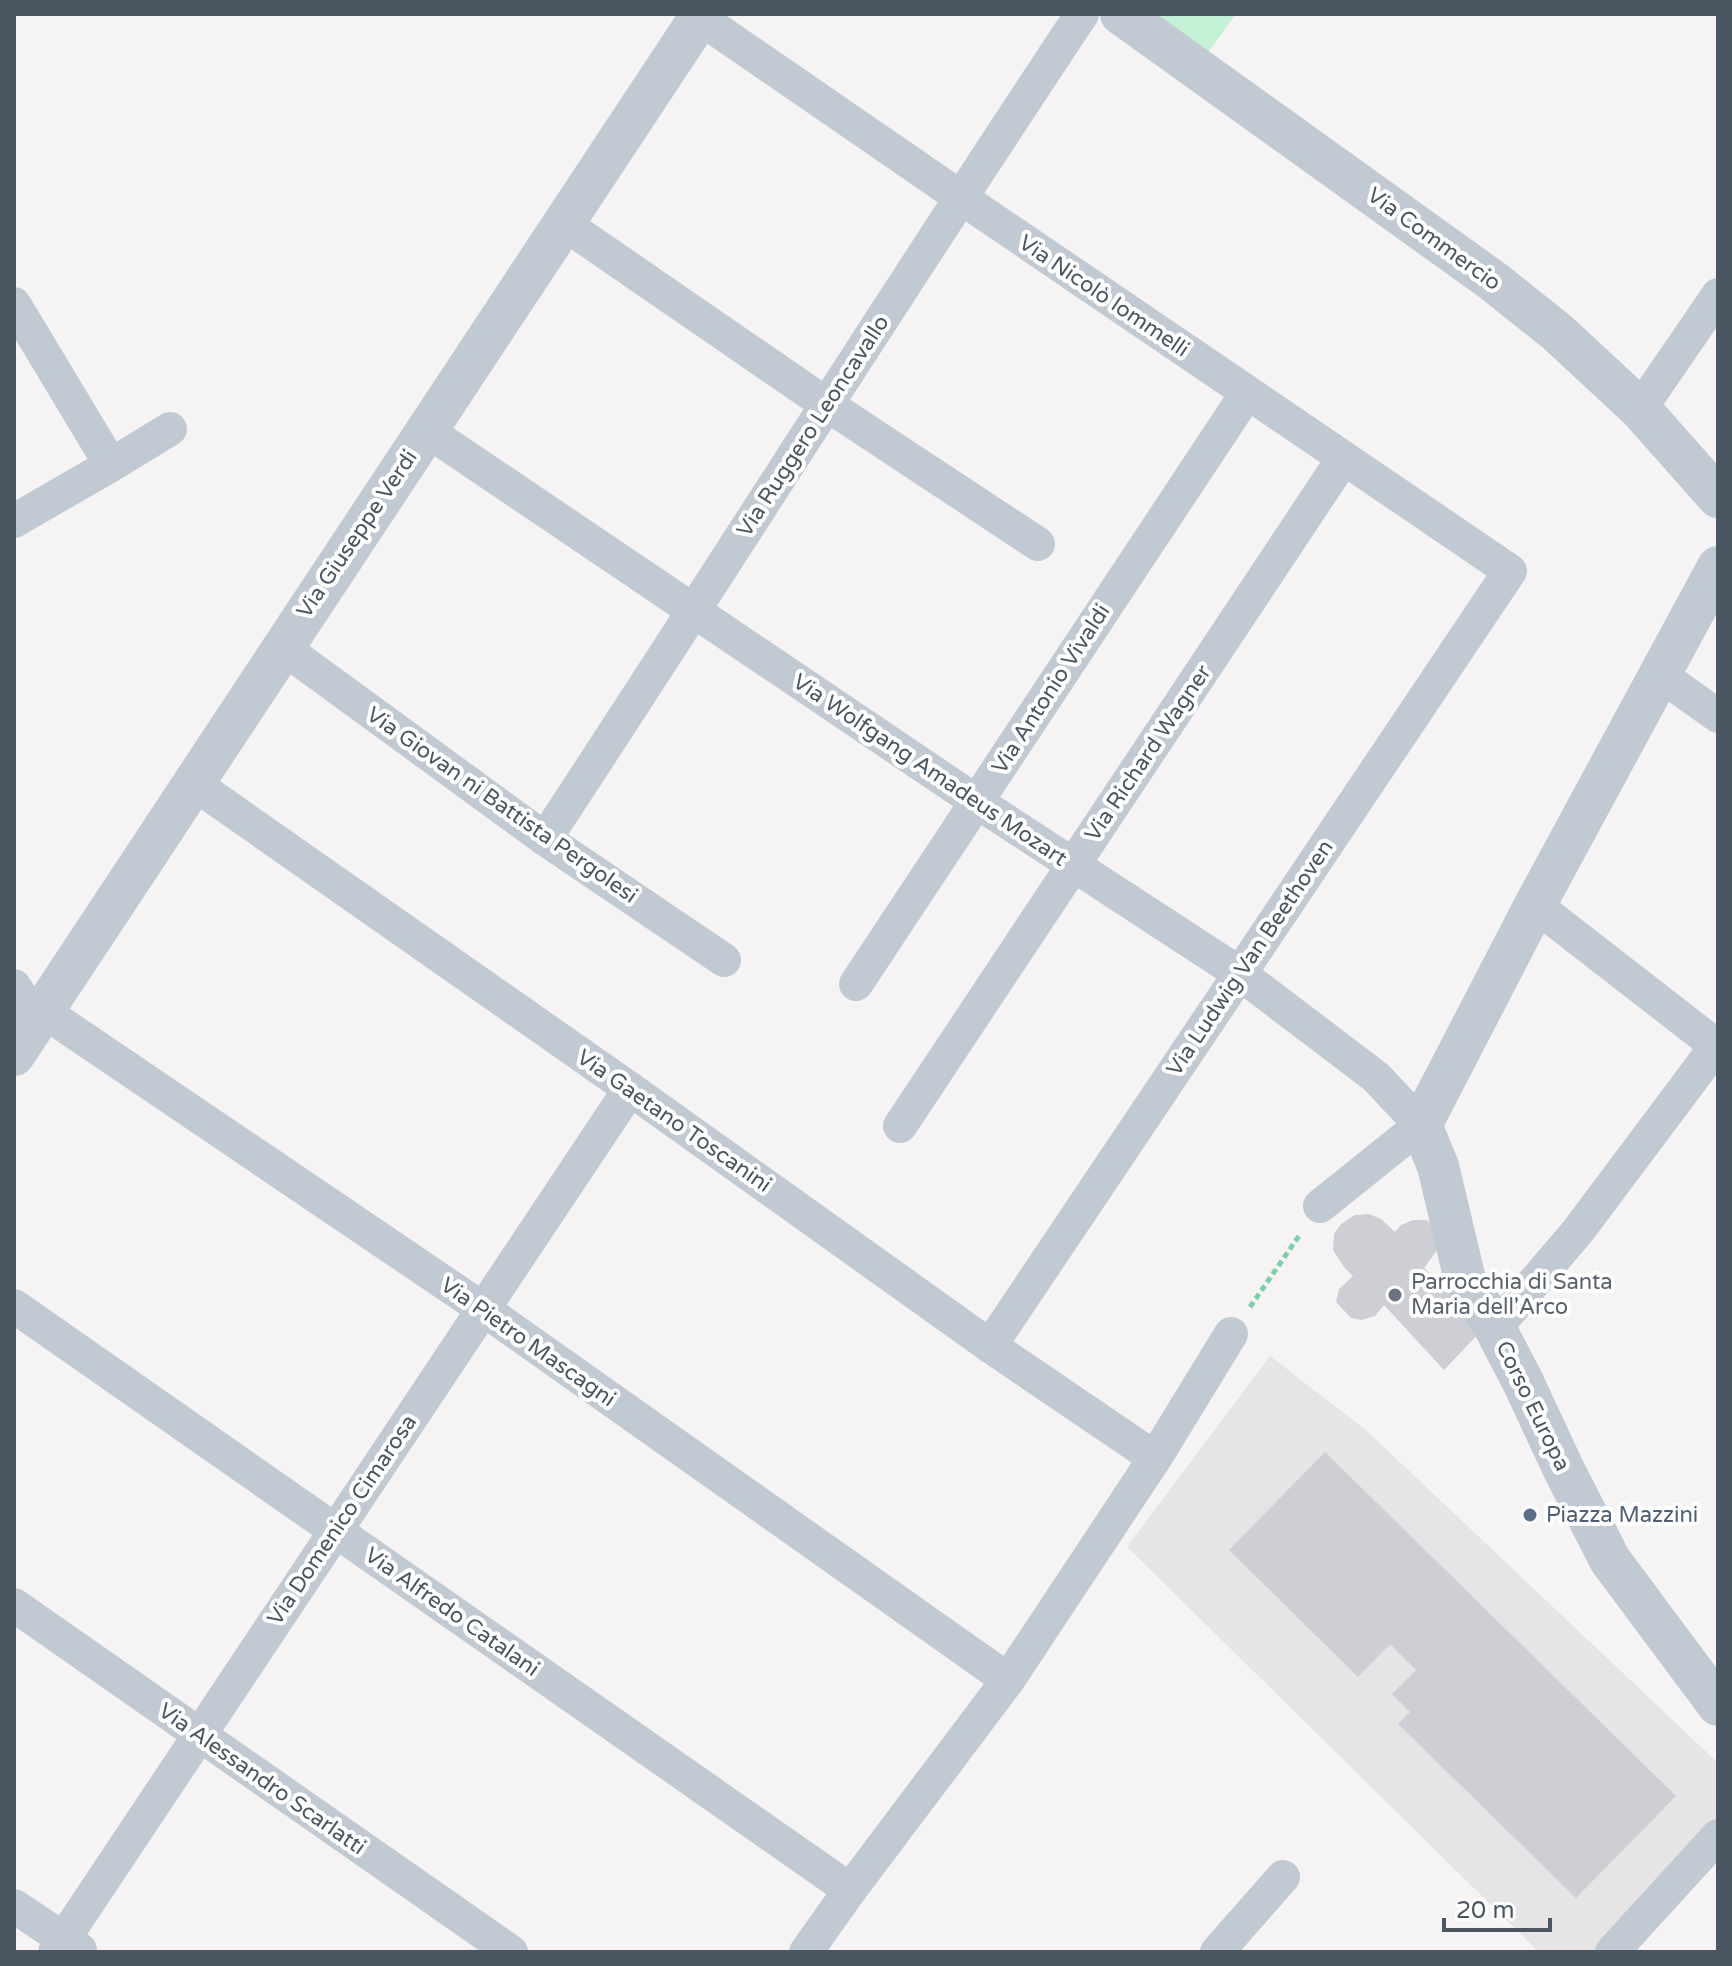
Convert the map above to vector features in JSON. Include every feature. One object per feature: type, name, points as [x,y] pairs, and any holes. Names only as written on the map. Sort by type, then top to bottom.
[{"type":"street","name":"Via Ruggero Leoncavallo","points":[[545,839],[960,197],[1082,14]]},
{"type":"street","name":"Via Commercio","points":[[1121,14],[1493,281],[1557,332],[1640,409],[1718,497]]},
{"type":"street","name":"Via Nicolò Iommelli","points":[[701,16],[960,197],[1510,571]]},
{"type":"street","name":"Via Giuseppe Verdi","points":[[14,1055],[31,1005],[193,783],[701,16]]},
{"type":"street","points":[[563,223],[826,404],[1038,544]]},
{"type":"street","points":[[1640,409],[1718,295]]},
{"type":"street","points":[[14,304],[111,465]]},
{"type":"street","name":"Via Antonio Vivaldi","points":[[856,984],[1247,393]]},
{"type":"street","points":[[14,521],[170,429]]},
{"type":"street","name":"Via Wolfgang Amadeus Mozart","points":[[426,430],[977,802],[1239,973],[1376,1077],[1421,1125]]},
{"type":"street","name":"Via Richard Wagner","points":[[900,1126],[1343,459]]},
{"type":"street","points":[[1320,1206],[1421,1125],[1535,905],[1718,567]]},
{"type":"street","name":"Via Ludwig Van Beethoven","points":[[990,1346],[1510,571]]},
{"type":"street","name":"Via Giovan ni Battista Pergolesi","points":[[282,647],[545,839],[724,960]]},
{"type":"street","points":[[1659,674],[1718,716]]},
{"type":"street","name":"Via Gaetano Toscanini","points":[[193,783],[990,1346],[1155,1458]]},
{"type":"street","points":[[1495,1328],[1578,1231],[1718,1046],[1535,905]]},
{"type":"street","name":"Via Pietro Mascagni","points":[[31,1005],[483,1309],[1008,1680]]},
{"type":"street","name":"Via Domenico Cimarosa","points":[[67,1948],[200,1735],[630,1089]]},
{"type":"street","name":"Corso Europa","points":[[1421,1125],[1438,1166],[1465,1280],[1523,1382],[1610,1560],[1718,1705]]},
{"type":"street","name":"Via Alfredo Catalani","points":[[14,1306],[850,1890]]},
{"type":"street","points":[[806,1952],[1008,1680],[1155,1458],[1231,1334]]},
{"type":"street","name":"Via Alessandro Scarlatti","points":[[14,1605],[511,1952]]},
{"type":"street","points":[[1612,1952],[1718,1836]]},
{"type":"street","points":[[1217,1952],[1283,1877]]},
{"type":"street","points":[[14,1906],[67,1948]]},
{"type":"path","points":[[1231,1334],[1320,1206]]},
{"type":"shaded area","points":[[1270,1356],[1367,1431],[1718,1763],[1718,1819],[1605,1952],[1539,1952],[1127,1547]]},
{"type":"green space","points":[[1148,14],[1236,14],[1206,55]]},
{"type":"building","name":"Parrocchia di Santa Maria dell'Arco","points":[[1369,1214],[1381,1219],[1395,1232],[1401,1225],[1413,1220],[1426,1220],[1438,1228],[1441,1245],[1424,1268],[1484,1328],[1444,1370],[1384,1305],[1375,1316],[1361,1320],[1351,1318],[1336,1302],[1339,1289],[1353,1276],[1333,1250],[1334,1234],[1341,1224],[1355,1215]]},
{"type":"building","points":[[1325,1452],[1676,1796],[1576,1898],[1398,1724],[1410,1712],[1392,1694],[1416,1670],[1390,1644],[1358,1677],[1229,1550]]},
{"type":"place","name":"Parrocchia di Santa Maria dell'Arco","points":[[1395,1295]]},
{"type":"place","name":"Piazza Mazzini","points":[[1530,1515]]}]
